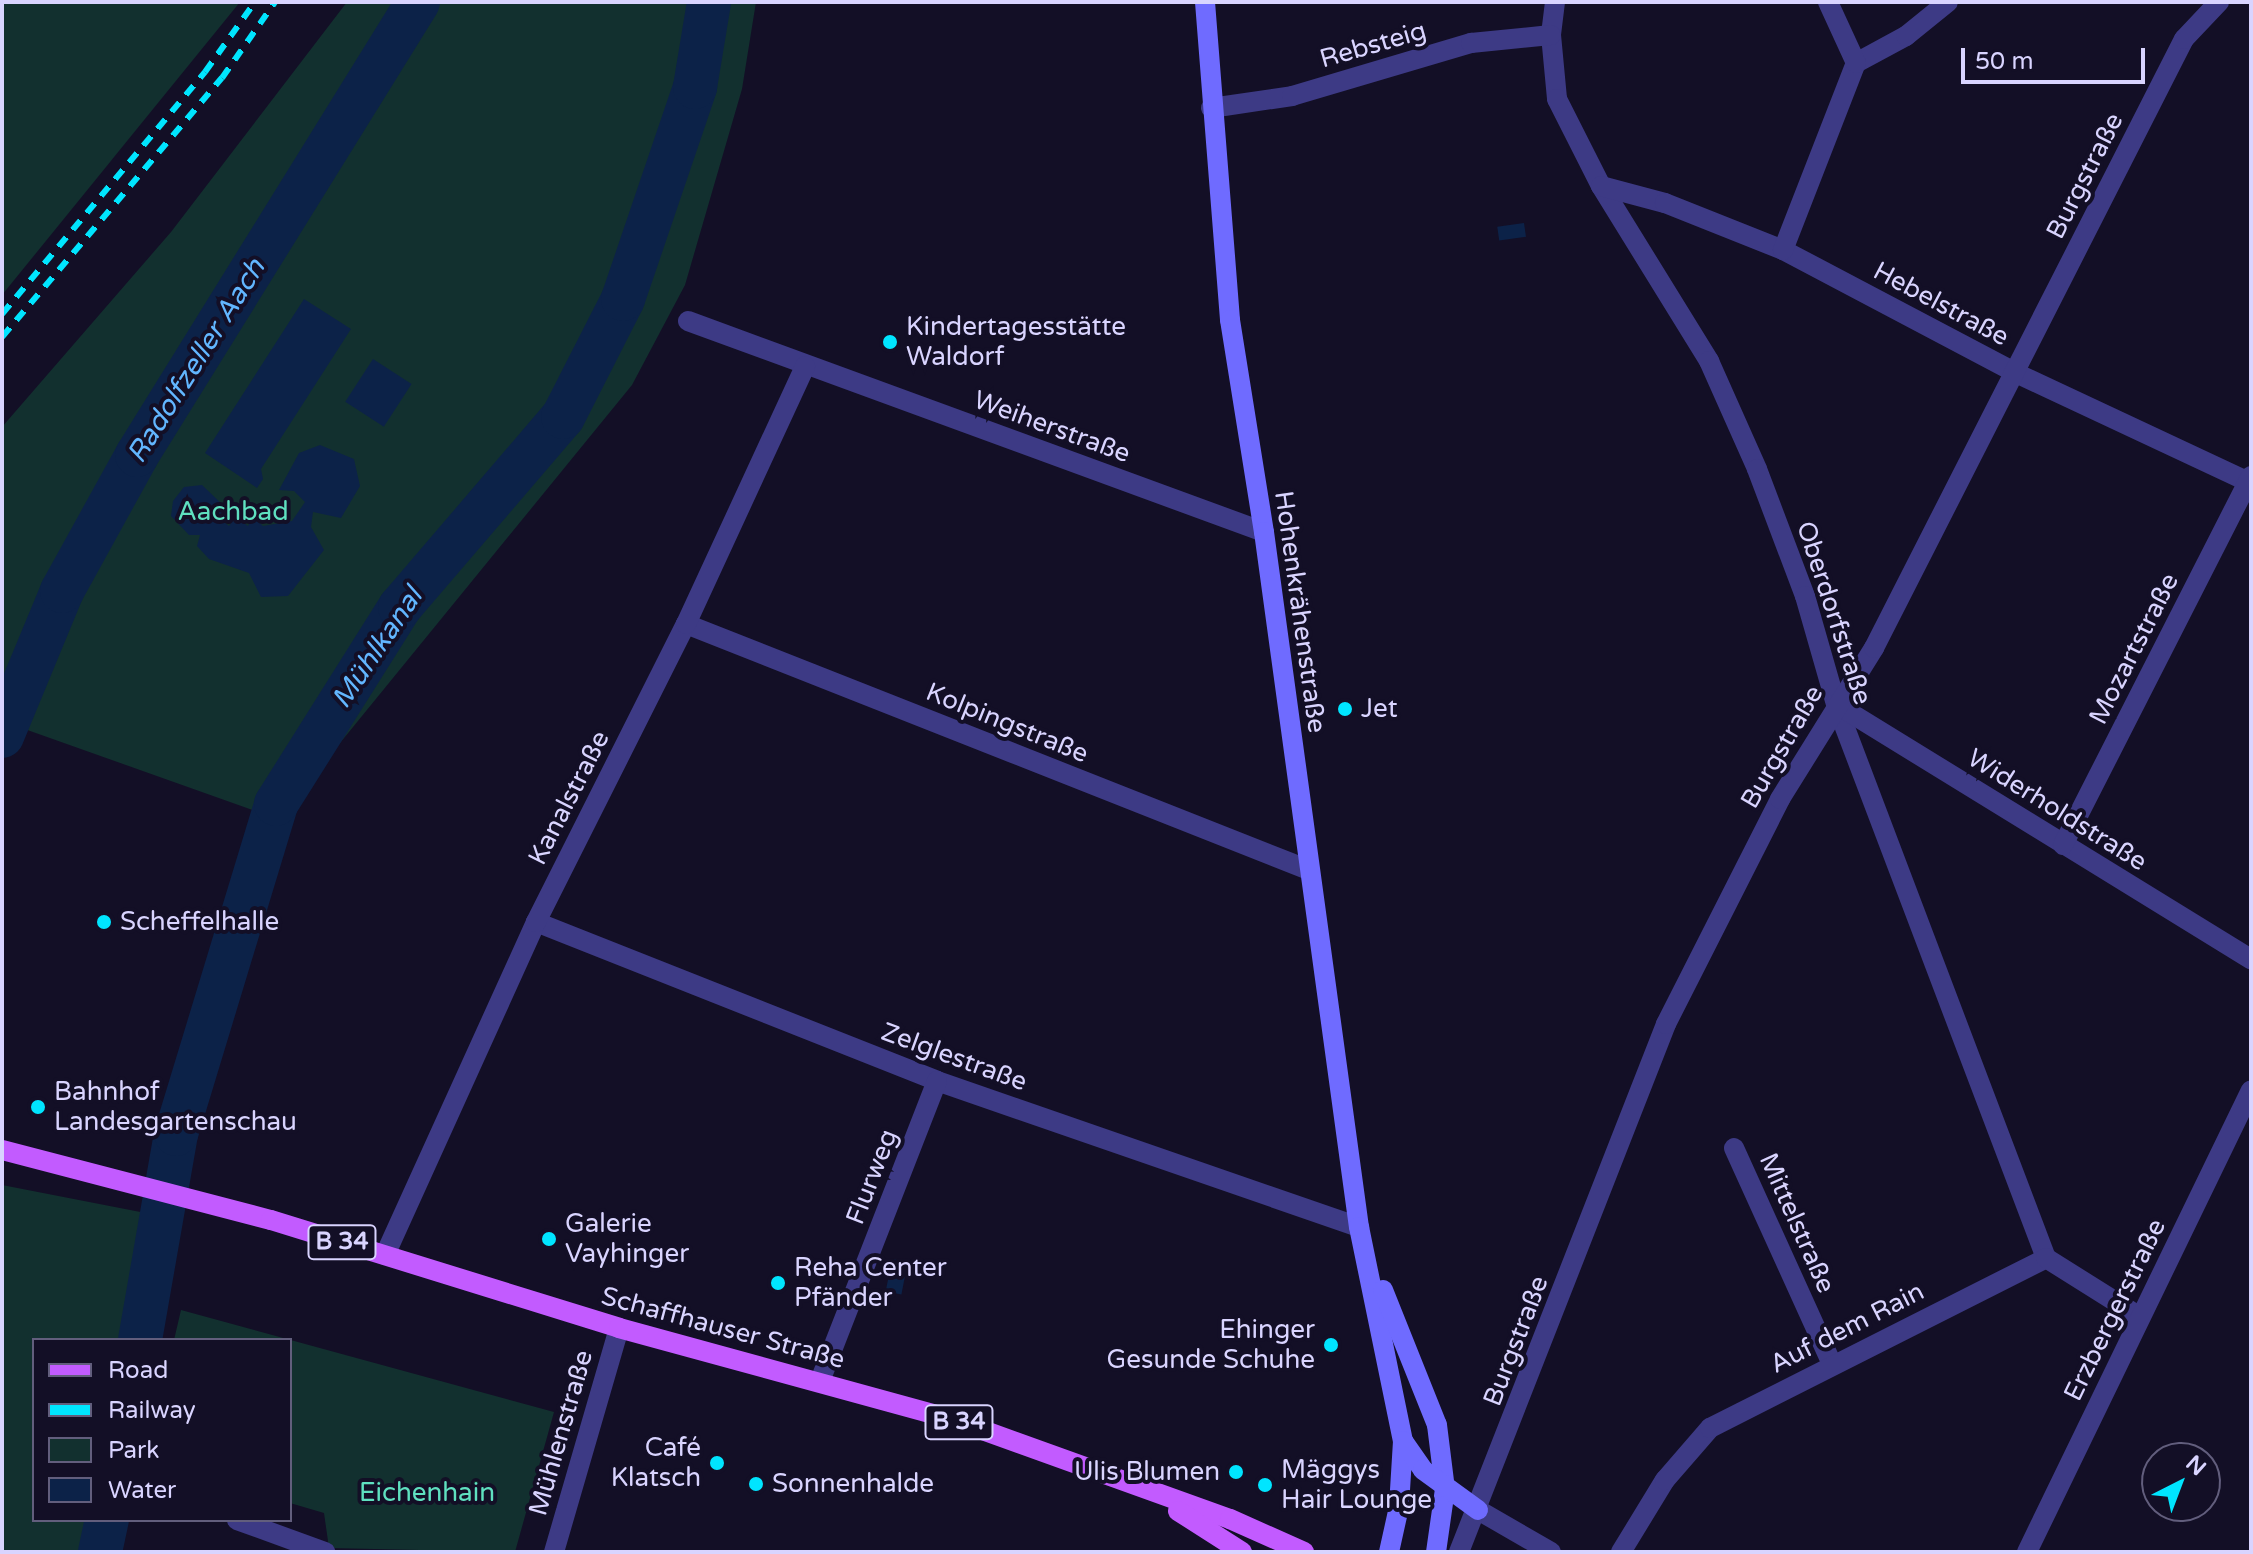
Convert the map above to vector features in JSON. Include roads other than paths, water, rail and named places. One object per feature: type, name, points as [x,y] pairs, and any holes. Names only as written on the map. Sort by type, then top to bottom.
[{"type":"main road","name":"Hohenkrähenstraße","points":[[1205,2],[1230,320],[1264,532],[1359,1227],[1403,1441],[1389,1552]]},
{"type":"main road","name":"Schaffhauser Straße","points":[[2,1150],[197,1200],[619,1328],[952,1419],[1230,1519],[1304,1552]]},
{"type":"main road","name":"Hohenkrähenstraße","points":[[1359,1227],[1437,1425],[1445,1489],[1436,1552]]},
{"type":"main road","points":[[1403,1441],[1423,1470],[1445,1489],[1478,1510]]},
{"type":"main road","name":"Schaffhauser Straße","points":[[1148,1492],[1242,1552]]},
{"type":"street","name":"Oberdorfstraße","points":[[1555,2],[1551,35],[1557,99],[1601,186],[1709,361],[1805,596],[1836,704],[2046,1258]]},
{"type":"street","points":[[1828,2],[1856,63]]},
{"type":"street","points":[[1783,250],[1856,63],[1906,36],[1948,2]]},
{"type":"street","name":"Burgstraße","points":[[1459,1552],[1666,1024],[1780,799],[1836,704],[1874,648],[2018,374],[2184,39],[2219,2]]},
{"type":"street","name":"Rebsteig","points":[[1211,108],[1292,96],[1471,43],[1551,35]]},
{"type":"street","name":"Hebelstraße","points":[[1601,186],[1665,203],[1783,250],[2018,374],[2250,480]]},
{"type":"street","name":"Weiherstraße","points":[[688,321],[1264,532]]},
{"type":"street","name":"Kanalstraße","points":[[385,1255],[536,922],[686,624],[805,366]]},
{"type":"street","name":"Mozartstraße","points":[[2063,845],[2250,480]]},
{"type":"street","name":"Kolpingstraße","points":[[686,624],[1309,870]]},
{"type":"street","name":"Widerholdstraße","points":[[1836,704],[2251,959]]},
{"type":"street","name":"Zelglestraße","points":[[536,922],[937,1081],[1359,1227]]},
{"type":"street","name":"Flurweg","points":[[820,1381],[937,1081]]},
{"type":"street","name":"Erzbergerstraße","points":[[2027,1552],[2251,1090]]},
{"type":"street","name":"Mittelstraße","points":[[1734,1148],[1832,1364]]},
{"type":"street","points":[[2046,1258],[2140,1317]]},
{"type":"street","name":"Auf dem Rain","points":[[1621,1552],[1665,1480],[1710,1428],[2046,1258]]},
{"type":"street","name":"Mühlenstraße","points":[[554,1552],[619,1328]]},
{"type":"street","points":[[1478,1510],[1551,1552]]},
{"type":"street","points":[[242,1522],[325,1552]]},
{"type":"water","points":[[1524,223],[1526,237],[1499,241],[1497,227]]},
{"type":"water","points":[[304,299],[351,329],[261,469],[263,479],[257,488],[205,453]]},
{"type":"water","points":[[373,359],[412,384],[384,427],[345,402]]},
{"type":"water","points":[[320,445],[354,459],[360,486],[341,518],[313,512],[311,527],[324,550],[288,596],[261,597],[249,573],[209,559],[197,546],[200,535],[189,535],[171,516],[173,501],[184,487],[202,485],[224,506],[220,519],[229,526],[235,517],[248,526],[253,517],[263,526],[292,521],[305,502],[294,491],[279,490],[299,453]]},
{"type":"water","points":[[892,1259],[908,1262],[901,1294],[886,1291]]},
{"type":"waterway","name":"Radolfzeller Aach","points":[[2,736],[62,591],[137,455],[418,2]]},
{"type":"waterway","name":"Mühlkanal","points":[[140,1338],[176,1134],[276,804],[400,607],[563,417],[623,299],[695,87],[709,2]]},
{"type":"waterway","name":"Mühlkanal","points":[[100,1552],[107,1522]]},
{"type":"railway","points":[[2,314],[205,72],[255,2]]},
{"type":"railway","points":[[2,337],[222,78],[275,2]]},
{"type":"place","name":"Kindertagesstätte Waldorf","points":[[890,342]]},
{"type":"place","name":"Jet","points":[[1345,709]]},
{"type":"place","name":"Scheffelhalle","points":[[104,922]]},
{"type":"place","name":"Bahnhof Landesgartenschau","points":[[38,1107]]},
{"type":"place","name":"Galerie Vayhinger","points":[[549,1239]]},
{"type":"place","name":"Reha Center Pfänder","points":[[778,1283]]},
{"type":"place","name":"Ehinger Gesunde Schuhe","points":[[1331,1345]]},
{"type":"place","name":"Café Klatsch","points":[[717,1463]]},
{"type":"place","name":"Ulis Blumen","points":[[1236,1472]]},
{"type":"place","name":"Sonnenhalde","points":[[756,1484]]},
{"type":"place","name":"Mäggys Hair Lounge","points":[[1265,1485]]},
{"type":"park label","name":"Aachbad","points":[[233,512]]},
{"type":"park label","name":"Eichenhain","points":[[427,1493]]}]
